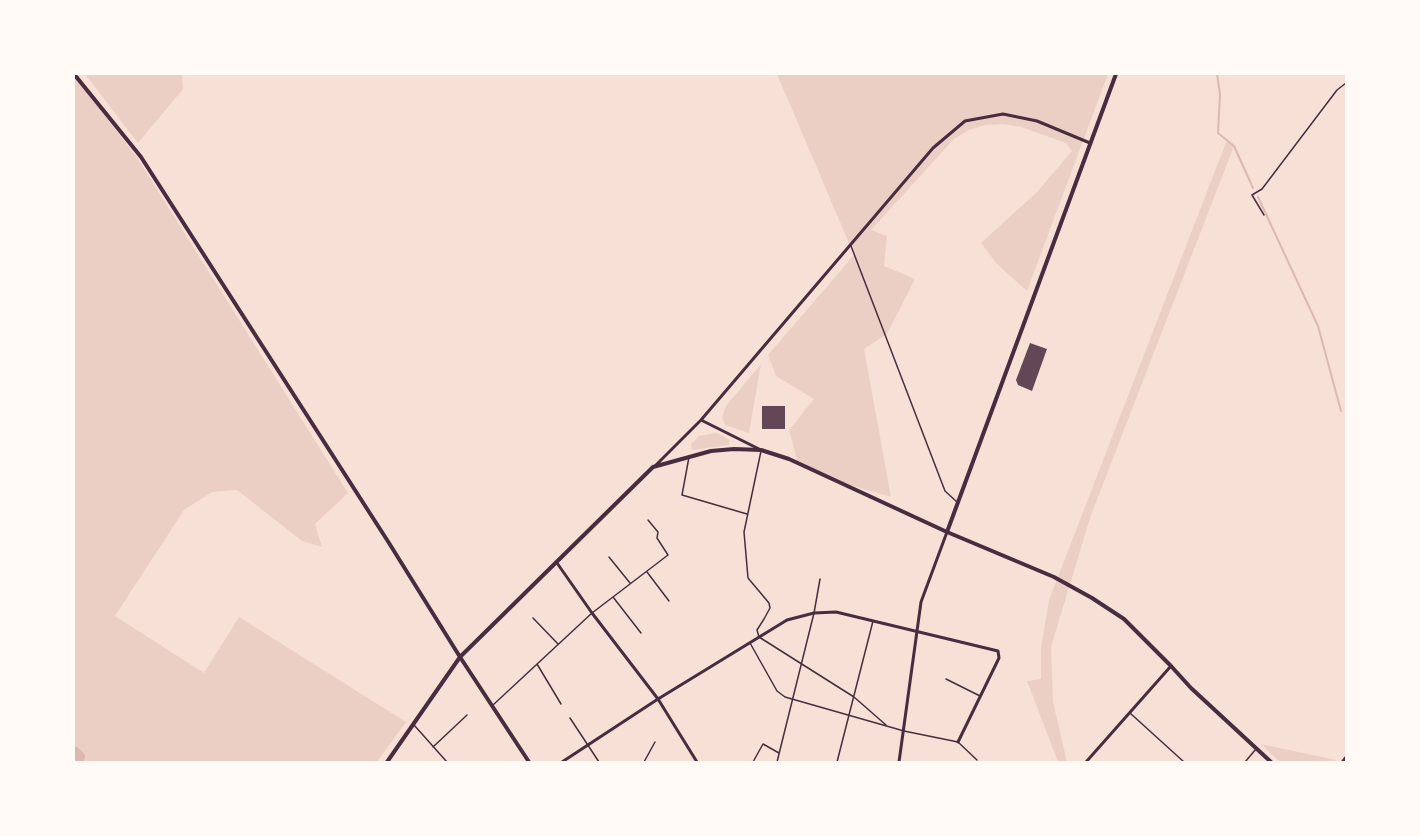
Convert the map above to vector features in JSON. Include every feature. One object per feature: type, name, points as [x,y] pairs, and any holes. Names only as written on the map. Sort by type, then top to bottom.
[{"type":"main road","points":[[74,74],[141,157],[528,762]]},
{"type":"main road","points":[[947,532],[1116,74]]},
{"type":"main road","points":[[387,762],[460,657],[653,467],[711,451],[761,450],[789,459],[947,532],[1054,577],[1092,598],[1124,619],[1191,688],[1271,762]]},
{"type":"main road","points":[[1343,762],[1347,758]]},
{"type":"street","points":[[653,467],[701,420],[933,148],[965,121],[1003,114],[1037,121],[1090,143]]},
{"type":"street","points":[[701,420],[761,450]]},
{"type":"street","points":[[899,762],[921,602],[947,532]]},
{"type":"street","points":[[557,563],[658,699],[697,762]]},
{"type":"street","points":[[562,762],[658,699],[788,620],[836,612],[998,651],[999,658],[958,742]]},
{"type":"street","points":[[1086,762],[1172,666]]},
{"type":"lane","points":[[1264,215],[1252,195],[1262,189],[1337,90],[1347,84]]},
{"type":"lane","points":[[851,246],[945,491],[958,502]]},
{"type":"lane","points":[[761,450],[744,532],[748,578],[769,603],[770,608],[756,630],[759,637],[854,697],[886,725]]},
{"type":"lane","points":[[689,457],[682,495],[748,514]]},
{"type":"lane","points":[[493,705],[592,613],[668,555],[657,538],[658,532],[648,520]]},
{"type":"lane","points":[[609,557],[630,584]]},
{"type":"lane","points":[[647,571],[669,601]]},
{"type":"lane","points":[[777,762],[814,614],[820,579]]},
{"type":"lane","points":[[613,597],[641,633]]},
{"type":"lane","points":[[533,618],[559,644]]},
{"type":"lane","points":[[837,762],[873,620]]},
{"type":"lane","points":[[749,642],[777,691],[785,697],[904,731],[958,742],[977,760]]},
{"type":"lane","points":[[537,664],[561,704]]},
{"type":"lane","points":[[946,679],[980,696]]},
{"type":"lane","points":[[1130,713],[1184,762]]},
{"type":"lane","points":[[434,747],[467,715]]},
{"type":"lane","points":[[570,718],[599,762]]},
{"type":"lane","points":[[414,725],[447,762]]},
{"type":"lane","points":[[644,762],[655,742]]},
{"type":"lane","points":[[753,762],[763,744],[780,753]]},
{"type":"lane","points":[[1245,762],[1257,749]]},
{"type":"shaded area","points":[[85,74],[182,74],[183,89],[138,143]]},
{"type":"shaded area","points":[[777,74],[1108,74],[1027,291],[997,264],[981,243],[1037,192],[1072,151],[1066,143],[1021,127],[1003,124],[985,125],[969,130],[954,139],[871,230],[887,236],[884,266],[915,279],[887,334],[864,349],[891,497],[833,480],[797,460],[789,430],[814,399],[776,376],[768,355],[854,255]]},
{"type":"shaded area","points":[[74,76],[136,156],[348,493],[315,524],[322,547],[302,541],[237,490],[212,492],[184,510],[115,616],[204,673],[239,617],[406,722],[377,762],[74,762]]},
{"type":"shaded area","points":[[1227,140],[1234,146],[1091,515],[1051,647],[1053,702],[1067,762],[1058,762],[1027,681],[1041,679],[1041,648],[1049,600]]},
{"type":"shaded area","points":[[761,364],[749,433],[725,425],[722,417],[726,406]]},
{"type":"shaded area","points":[[717,433],[730,440],[729,445],[692,450],[691,444],[699,436]]},
{"type":"shaded area","points":[[1261,744],[1336,760],[1334,762],[1280,762]]},
{"type":"building","points":[[1030,343],[1047,349],[1032,391],[1018,385],[1016,380]]},
{"type":"building","points":[[762,406],[785,406],[785,429],[762,429]]},
{"type":"waterway","points":[[1217,74],[1220,94],[1218,133],[1234,146],[1253,188]]},
{"type":"waterway","points":[[1258,197],[1318,326],[1341,411]]},
{"type":"waterway","points":[[74,752],[79,757],[77,762]]}]
